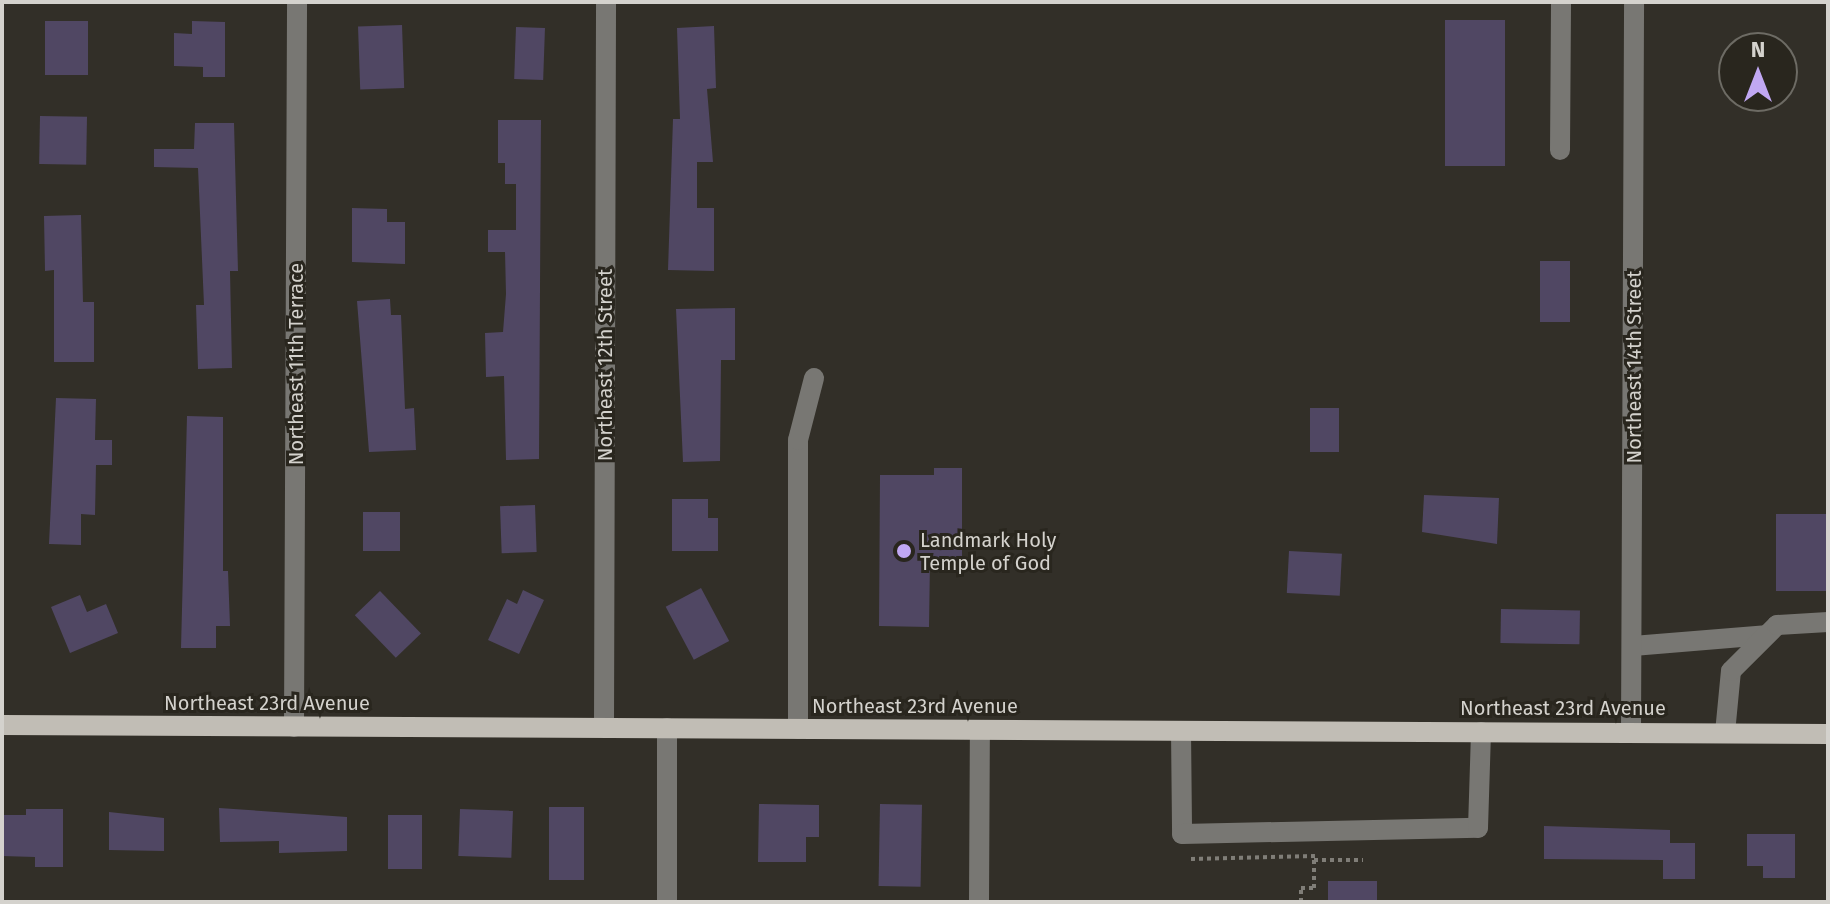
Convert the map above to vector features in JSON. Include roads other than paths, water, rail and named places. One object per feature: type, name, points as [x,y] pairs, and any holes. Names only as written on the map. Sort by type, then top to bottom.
[{"type":"main road","name":"Northeast 23rd Avenue","points":[[2,725],[1828,734]]},
{"type":"street","name":"Northeast 11th Terrace","points":[[294,727],[297,2]]},
{"type":"street","name":"Northeast 12th Street","points":[[604,728],[606,2]]},
{"type":"street","points":[[1560,150],[1561,2]]},
{"type":"street","name":"Northeast 14th Street","points":[[1631,733],[1634,2]]},
{"type":"street","points":[[798,729],[798,440],[814,378]]},
{"type":"street","points":[[1725,733],[1731,671],[1777,625],[1828,622]]},
{"type":"street","points":[[1633,646],[1766,635]]},
{"type":"street","points":[[667,728],[667,902]]},
{"type":"street","points":[[979,902],[980,730]]},
{"type":"street","points":[[1181,731],[1182,834],[1478,828],[1481,732]]},
{"type":"place","name":"Landmark Holy Temple of God","points":[[904,551]]}]
